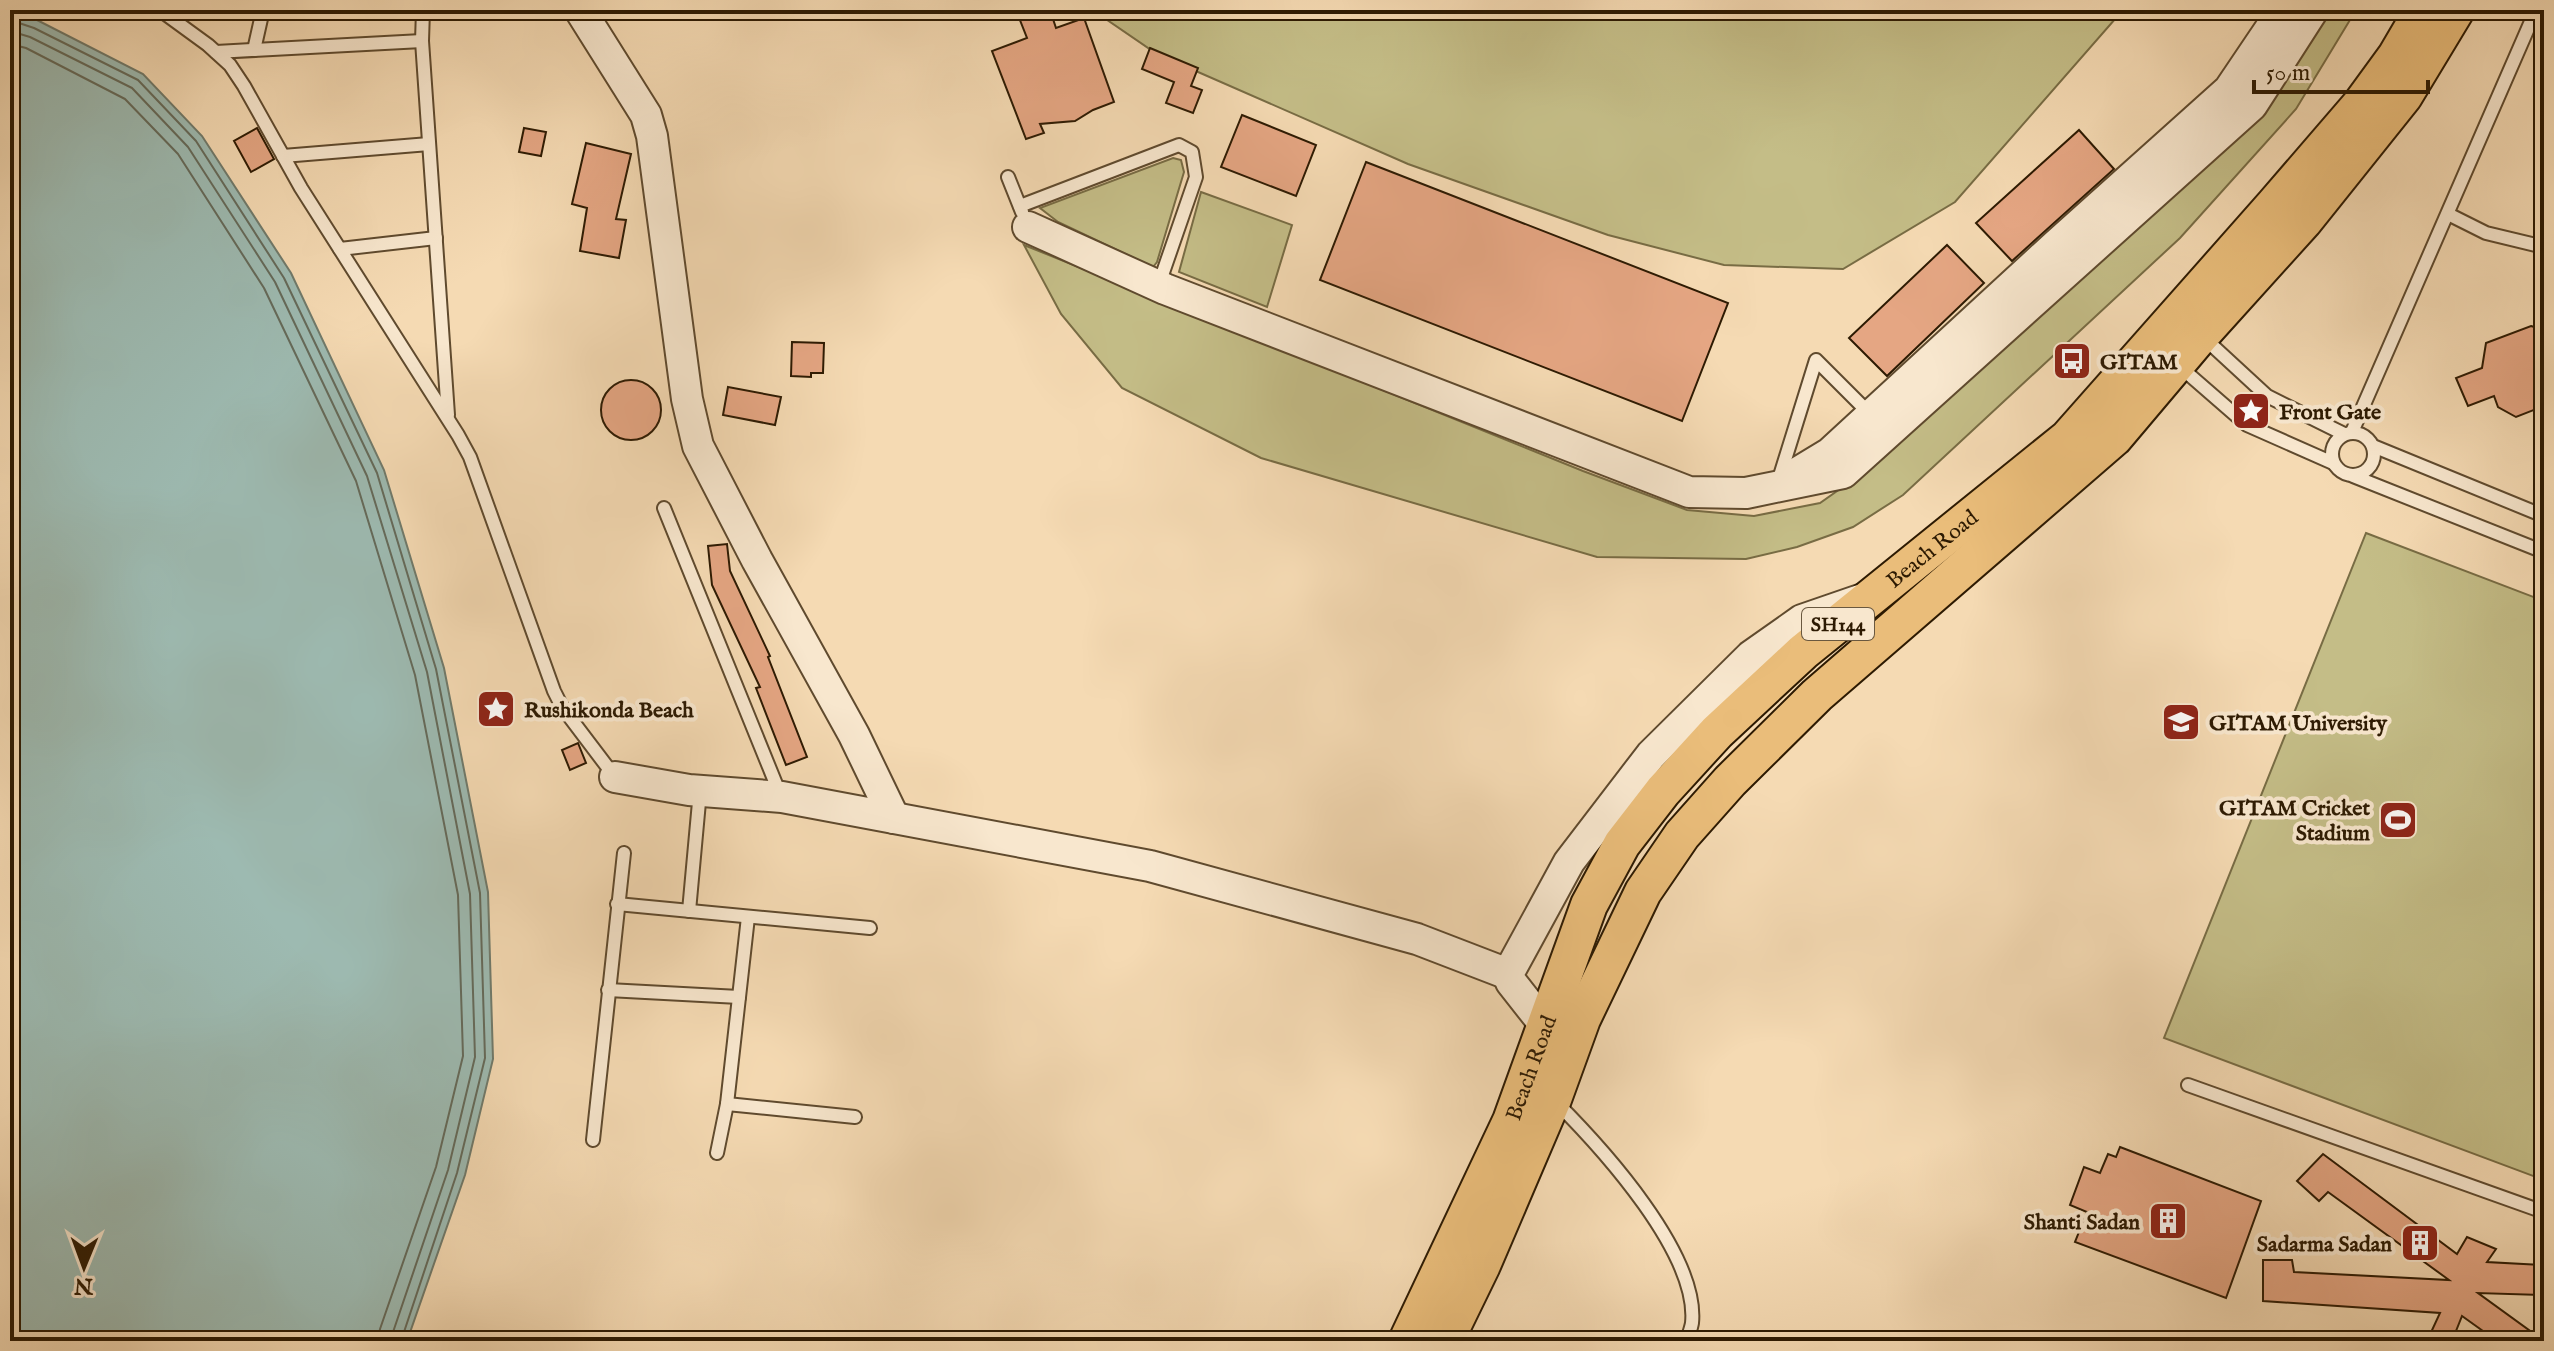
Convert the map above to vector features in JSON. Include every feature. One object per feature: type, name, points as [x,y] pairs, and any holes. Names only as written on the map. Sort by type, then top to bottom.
[{"type":"main road","name":"Beach Road","points":[[1407,1341],[1475,1199],[1539,1093],[1544,1024],[1589,905],[1622,844],[1663,791],[1717,732],[1803,652],[2068,438],[2361,104],[2396,56],[2423,10]]},
{"type":"main road","name":"SH144","points":[[1445,1341],[1482,1265],[1539,1093],[1582,1019],[1643,892],[1682,835],[1730,781],[1817,695],[2114,438],[2304,221],[2404,96],[2456,10]]},
{"type":"street","points":[[580,10],[646,115],[652,136],[687,399],[698,446],[854,735],[894,818]]},
{"type":"street","points":[[1777,485],[1830,453],[2229,90],[2283,10]]},
{"type":"street","points":[[1024,216],[1158,286],[1689,492],[1746,493],[1843,473],[2252,105],[2313,10]]},
{"type":"street","points":[[1508,974],[1569,862],[1651,755],[1751,656],[1802,620],[1873,595]]},
{"type":"street","points":[[615,777],[700,791],[782,797],[1150,866],[1417,939],[1508,974],[1544,1024]]},
{"type":"lane","points":[[160,10],[230,65],[340,249],[448,418],[470,457],[554,691],[562,707],[615,777]]},
{"type":"lane","points":[[254,50],[263,10]]},
{"type":"lane","points":[[423,10],[422,41],[448,418]]},
{"type":"lane","points":[[2333,463],[2331,455],[2337,439],[2348,433],[2448,214],[2536,10]]},
{"type":"lane","points":[[216,52],[422,41]]},
{"type":"lane","points":[[283,156],[429,144]]},
{"type":"lane","points":[[1008,177],[1024,216],[1179,145],[1192,152],[1196,177],[1158,286]]},
{"type":"lane","points":[[2448,214],[2486,233],[2544,247]]},
{"type":"lane","points":[[340,249],[436,238]]},
{"type":"lane","points":[[2201,335],[2267,396],[2348,433],[2368,438],[2375,454],[2373,462],[2362,474],[2353,476]]},
{"type":"lane","points":[[1777,485],[1816,360],[1871,415]]},
{"type":"lane","points":[[2177,364],[2247,425],[2333,463],[2345,474],[2544,552]]},
{"type":"lane","points":[[2373,446],[2544,516]]},
{"type":"lane","points":[[664,508],[782,797]]},
{"type":"lane","points":[[689,911],[700,791]]},
{"type":"lane","points":[[593,1140],[624,853]]},
{"type":"lane","points":[[617,904],[870,928]]},
{"type":"lane","points":[[717,1153],[727,1104],[748,917]]},
{"type":"lane","points":[[608,990],[739,997]]},
{"type":"lane","points":[[2188,1085],[2544,1212]]},
{"type":"lane","points":[[1539,1093],[1598,1144],[1665,1239],[1687,1283],[1692,1323],[1687,1341]]},
{"type":"lane","points":[[727,1104],[855,1117]]},
{"type":"shaded area","points":[[1097,10],[2123,10],[1955,202],[1843,269],[1724,265],[1608,235],[1408,164],[1157,54]]},
{"type":"shaded area","points":[[2325,10],[2356,10],[2296,109],[2180,238],[1903,495],[1853,527],[1797,547],[1746,559],[1597,557],[1261,458],[1122,388],[1061,314],[1024,245],[1687,510],[1754,516],[1820,503],[1881,460],[2211,156]]},
{"type":"shaded area","points":[[1173,158],[1181,160],[1184,172],[1153,267],[1058,222],[1040,208]]},
{"type":"shaded area","points":[[1201,192],[1292,225],[1267,307],[1179,272]]},
{"type":"shaded area","name":"GITAM Cricket Stadium","points":[[2366,533],[2544,601],[2544,1180],[2164,1038]]},
{"type":"water","points":[[10,12],[37,20],[143,74],[202,136],[291,273],[384,470],[444,668],[488,892],[493,1059],[465,1175],[407,1341],[10,1341]]},
{"type":"building","points":[[1016,10],[1050,10],[1056,28],[1084,18],[1114,102],[1075,121],[1040,124],[1044,133],[1026,139],[992,51],[1027,38]]},
{"type":"building","points":[[1150,48],[1198,68],[1191,86],[1202,90],[1193,113],[1166,103],[1174,82],[1142,69]]},
{"type":"building","points":[[1242,115],[1316,145],[1296,196],[1221,167]]},
{"type":"building","points":[[257,128],[274,159],[251,172],[234,141]]},
{"type":"building","points":[[524,128],[546,132],[541,156],[519,152]]},
{"type":"building","points":[[2079,130],[2114,169],[2012,261],[1976,223]]},
{"type":"building","points":[[586,143],[631,154],[616,219],[626,220],[619,258],[580,251],[587,208],[572,204]]},
{"type":"building","points":[[1366,162],[1728,303],[1682,421],[1320,280]]},
{"type":"building","points":[[1947,245],[1984,283],[1887,376],[1849,338]]},
{"type":"building","points":[[2531,326],[2544,330],[2544,406],[2516,417],[2498,407],[2494,396],[2468,406],[2456,378],[2482,368],[2486,343]]},
{"type":"building","points":[[792,342],[824,343],[823,373],[811,373],[811,377],[791,376]]},
{"type":"building","points":[[631,380],[643,382],[652,389],[659,398],[659,422],[652,431],[643,438],[631,440],[619,438],[610,431],[603,422],[601,410],[603,398],[610,389],[619,382]]},
{"type":"building","points":[[728,387],[781,397],[775,425],[723,415]]},
{"type":"building","points":[[727,544],[730,571],[770,656],[807,757],[786,765],[756,688],[760,687],[712,585],[708,546]]},
{"type":"building","points":[[578,743],[586,763],[570,770],[562,750]]},
{"type":"building","name":"Shanti Sadan","points":[[2120,1147],[2261,1201],[2226,1298],[2075,1242],[2087,1212],[2070,1205],[2084,1167],[2100,1173],[2108,1154],[2116,1157]]},
{"type":"building","name":"Sadarma Sadan","points":[[2323,1154],[2457,1254],[2467,1237],[2496,1249],[2487,1262],[2544,1265],[2544,1295],[2478,1293],[2544,1341],[2497,1341],[2462,1316],[2452,1341],[2427,1341],[2440,1313],[2263,1301],[2263,1260],[2292,1260],[2294,1272],[2449,1280],[2328,1192],[2319,1201],[2297,1181]]},
{"type":"place","name":"GITAM","points":[[2072,361]]},
{"type":"place","name":"Front Gate","points":[[2251,411]]},
{"type":"place","name":"Rushikonda Beach","points":[[496,709]]},
{"type":"place","name":"GITAM University","points":[[2181,722]]},
{"type":"place","name":"GITAM Cricket Stadium","points":[[2398,820]]},
{"type":"place","name":"Shanti Sadan","points":[[2168,1221]]},
{"type":"place","name":"Sadarma Sadan","points":[[2420,1243]]}]
